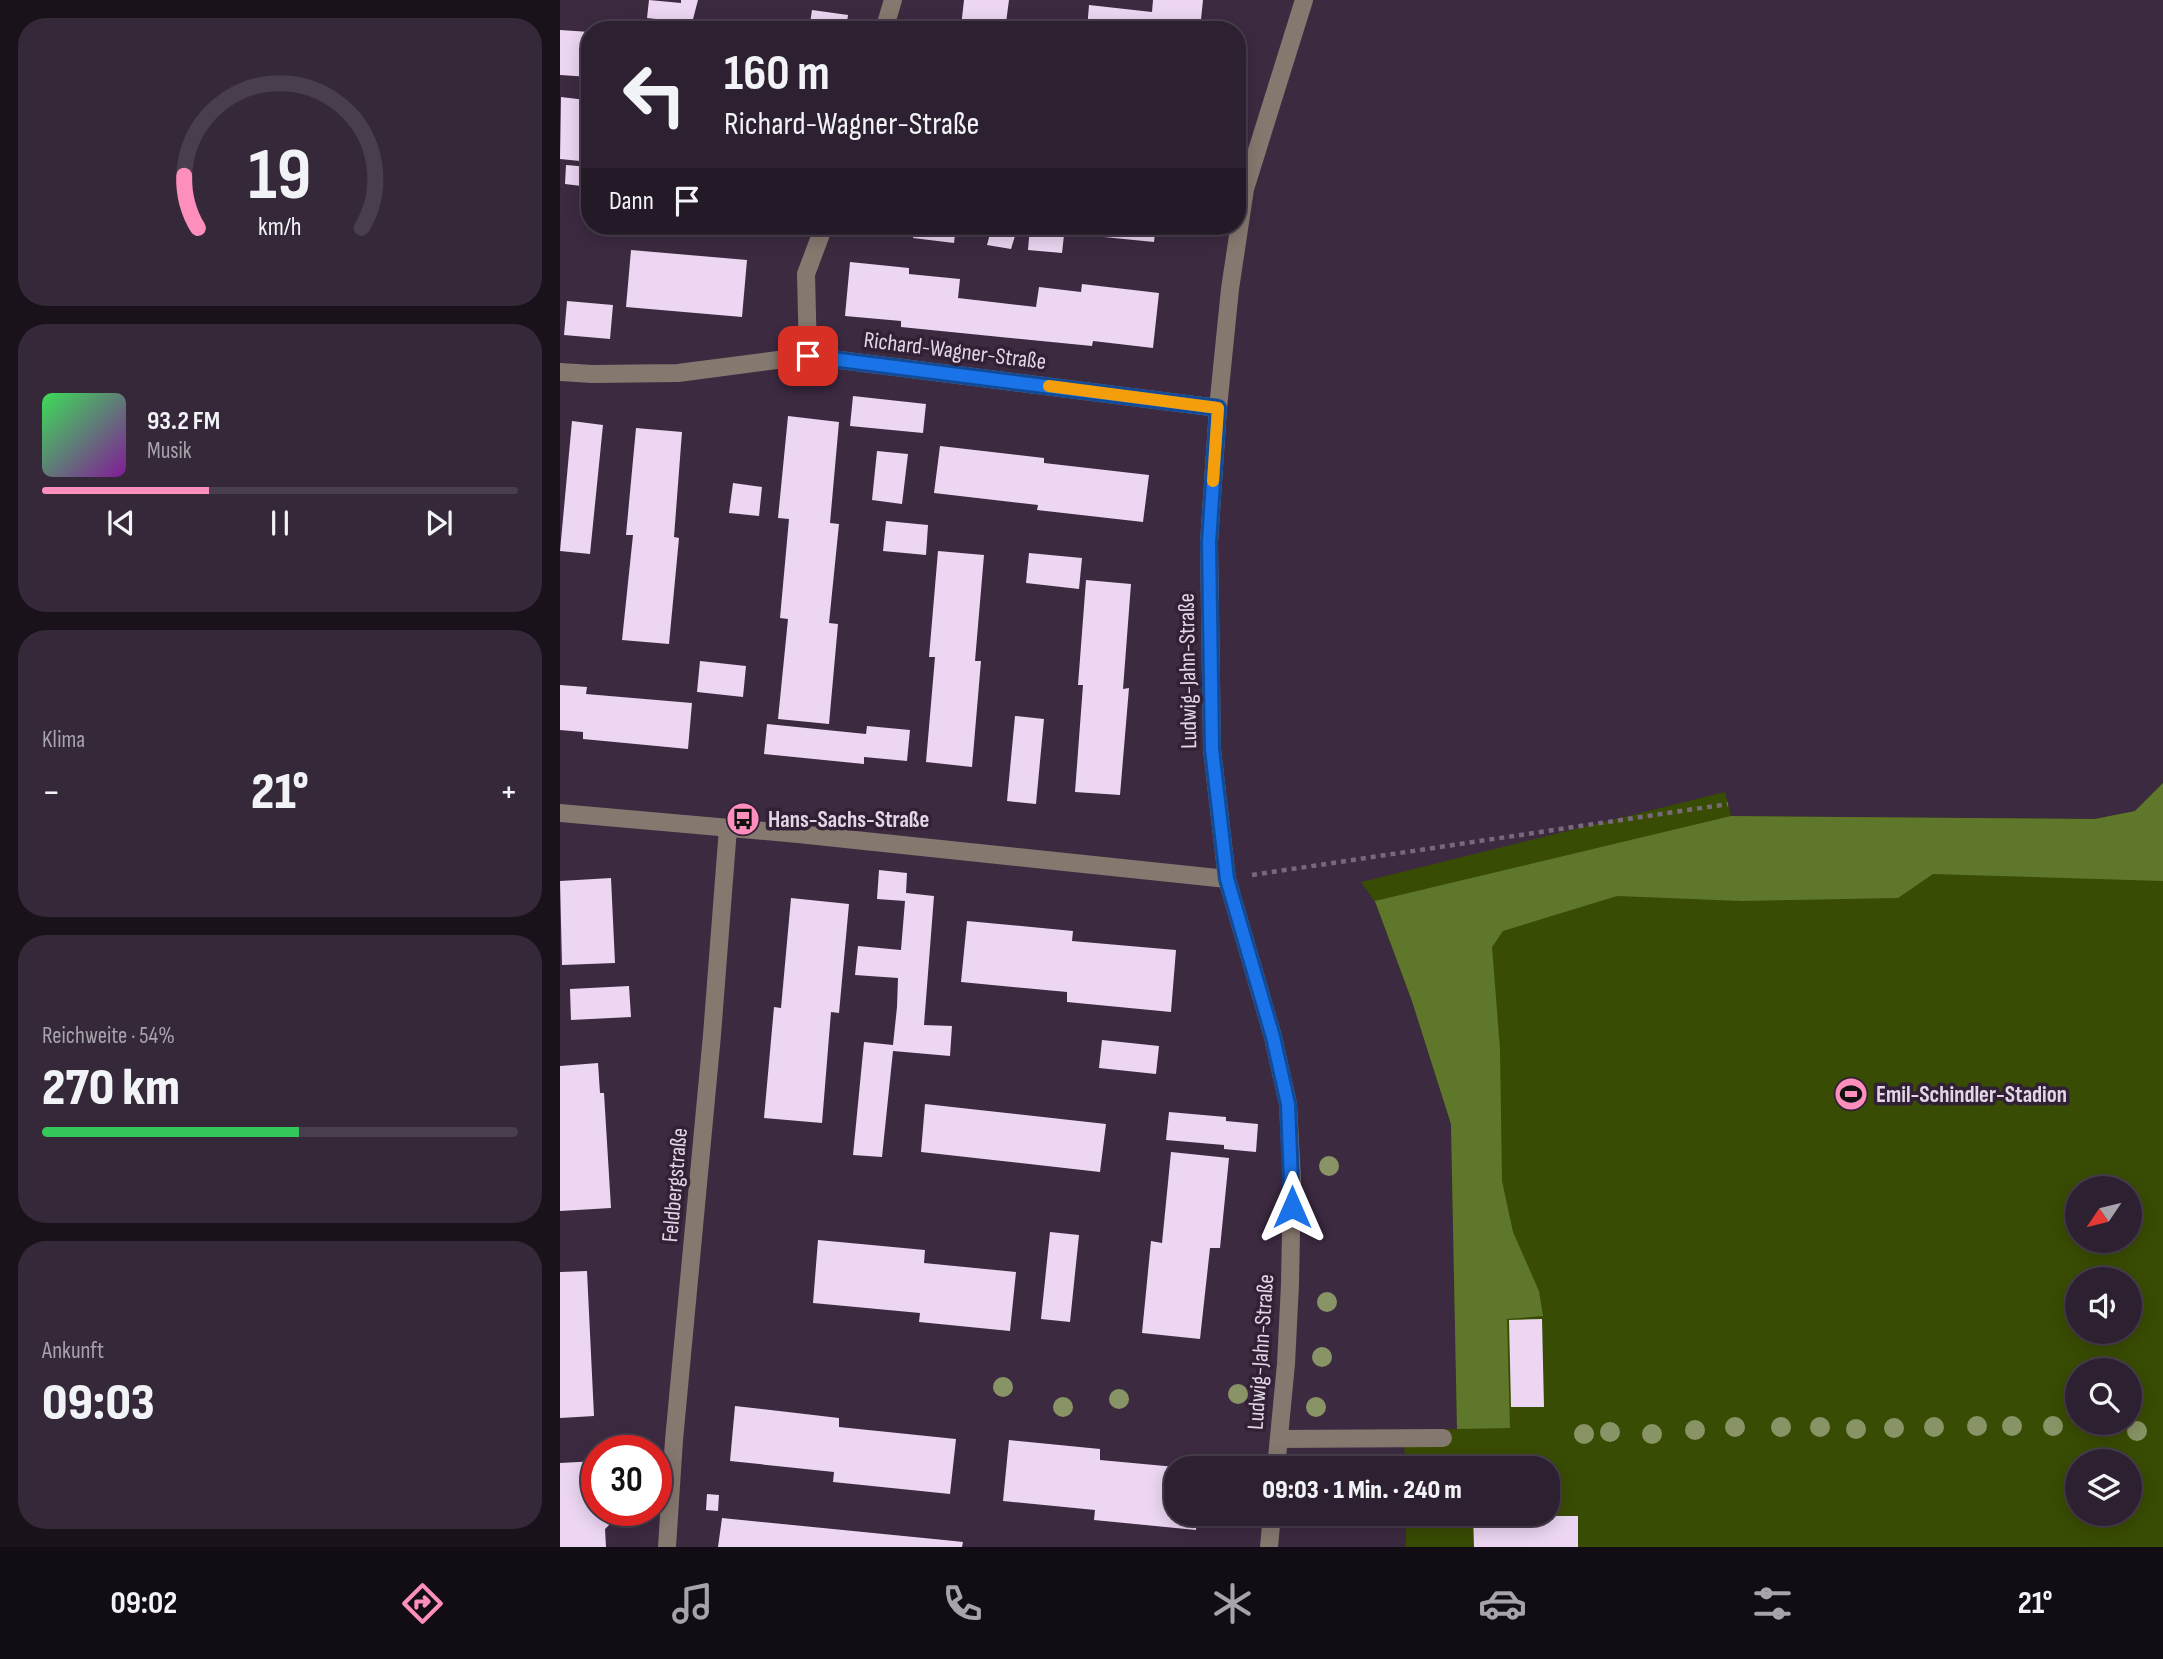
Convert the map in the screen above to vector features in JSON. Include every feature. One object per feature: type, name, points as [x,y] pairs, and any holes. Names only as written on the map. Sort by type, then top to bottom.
[{"type":"street","points":[[887,21],[893,0]]},
{"type":"street","name":"Ludwig-Jahn-Straße","points":[[1246,186],[1304,0]]},
{"type":"street","points":[[808,356],[806,274],[821,235]]},
{"type":"street","name":"Ludwig-Jahn-Straße","points":[[1238,235],[1218,408],[1209,542],[1212,749],[1227,879],[1273,1037],[1288,1104],[1292,1181],[1290,1271],[1286,1364],[1277,1456]]},
{"type":"street","name":"Richard-Wagner-Straße","points":[[560,372],[678,373],[808,356],[1218,408]]},
{"type":"street","points":[[560,813],[1042,858],[1227,879]]},
{"type":"street","name":"Feldbergstraße","points":[[667,1547],[728,828]]},
{"type":"street","points":[[1279,1439],[1443,1438]]},
{"type":"street","points":[[1269,1547],[1271,1526]]},
{"type":"path","points":[[1227,879],[1728,804]]},
{"type":"green space","points":[[2163,783],[2163,1547],[1406,1547],[1406,1526],[1560,1526],[1560,1456],[1405,1456],[1404,1430],[1457,1429],[1451,1124],[1412,1001],[1375,902],[1361,882],[1725,792],[1731,816],[2095,819],[2135,811]]},
{"type":"green space","points":[[2163,783],[2163,881],[1933,874],[1898,898],[1742,901],[1617,896],[1503,931],[1492,947],[1500,1049],[1502,1181],[1513,1232],[1539,1291],[1543,1316],[1507,1319],[1510,1428],[1457,1429],[1451,1124],[1412,1001],[1375,901],[1731,816],[2095,819],[2135,811]]},
{"type":"building","points":[[649,0],[681,3],[681,0],[698,0],[693,21],[647,18]]},
{"type":"building","points":[[964,0],[1009,0],[1006,21],[962,21]]},
{"type":"building","points":[[1153,0],[1203,0],[1201,21],[1088,21],[1089,5],[1152,12]]},
{"type":"building","points":[[812,10],[848,15],[847,21],[810,21]]},
{"type":"building","points":[[560,30],[581,31],[581,76],[560,75]]},
{"type":"building","points":[[561,97],[581,99],[580,161],[560,159]]},
{"type":"building","points":[[566,165],[581,166],[581,186],[565,184]]},
{"type":"building","points":[[913,235],[955,235],[954,243],[913,238]]},
{"type":"building","points":[[990,235],[1015,235],[1011,249],[987,245]]},
{"type":"building","points":[[1029,235],[1064,235],[1062,253],[1028,250]]},
{"type":"building","points":[[1104,235],[1155,235],[1154,242]]},
{"type":"building","points":[[631,250],[747,260],[742,317],[626,307]]},
{"type":"building","points":[[850,262],[909,268],[909,274],[960,279],[958,298],[1036,307],[1039,287],[1081,292],[1082,284],[1159,293],[1153,348],[1093,341],[1092,346],[901,327],[901,321],[845,316]]},
{"type":"building","points":[[567,301],[613,305],[610,339],[564,335]]},
{"type":"building","points":[[853,396],[926,404],[923,433],[850,426]]},
{"type":"building","points":[[788,416],[839,422],[830,523],[839,524],[829,623],[838,624],[829,724],[778,719],[788,619],[780,618],[789,519],[778,518]]},
{"type":"building","points":[[572,421],[603,425],[590,554],[560,551]]},
{"type":"building","points":[[636,428],[682,432],[674,537],[679,538],[669,644],[622,640],[633,535],[626,535]]},
{"type":"building","points":[[940,446],[1044,458],[1044,463],[1149,475],[1143,522],[1037,510],[1038,505],[934,493]]},
{"type":"building","points":[[877,451],[908,454],[902,504],[872,500]]},
{"type":"building","points":[[733,483],[762,487],[759,516],[729,513]]},
{"type":"building","points":[[886,521],[928,525],[926,555],[883,551]]},
{"type":"building","points":[[938,551],[984,555],[975,661],[981,661],[972,767],[926,762],[935,657],[929,657]]},
{"type":"building","points":[[1029,553],[1082,558],[1079,589],[1026,583]]},
{"type":"building","points":[[1086,580],[1131,584],[1123,689],[1129,688],[1120,795],[1075,792],[1083,685],[1078,685]]},
{"type":"building","points":[[700,661],[746,666],[743,697],[697,692]]},
{"type":"building","points":[[560,685],[587,687],[586,694],[692,703],[688,749],[583,739],[583,732],[560,730]]},
{"type":"building","points":[[1015,716],[1044,719],[1036,804],[1007,801]]},
{"type":"building","points":[[767,724],[866,734],[867,726],[910,730],[907,761],[864,757],[864,764],[764,754]]},
{"type":"building","points":[[879,870],[907,873],[906,893],[934,896],[924,1025],[952,1026],[950,1056],[893,1051],[882,1157],[853,1155],[864,1042],[893,1045],[897,1007],[898,978],[855,975],[858,946],[901,950],[905,901],[877,899]]},
{"type":"building","points":[[611,878],[615,963],[562,965],[560,881]]},
{"type":"building","points":[[791,898],[849,904],[839,1013],[831,1012],[822,1123],[764,1118],[774,1007],[781,1008]]},
{"type":"building","points":[[967,921],[1073,931],[1072,941],[1176,950],[1171,1012],[1067,1002],[1067,992],[961,982]]},
{"type":"building","points":[[629,986],[631,1017],[571,1020],[570,989]]},
{"type":"building","points":[[1102,1040],[1159,1046],[1156,1074],[1099,1068]]},
{"type":"building","points":[[598,1063],[600,1093],[604,1093],[611,1208],[560,1211],[560,1066]]},
{"type":"building","points":[[925,1104],[1106,1124],[1100,1172],[921,1152]]},
{"type":"building","points":[[1169,1112],[1226,1117],[1226,1121],[1258,1124],[1256,1152],[1224,1149],[1224,1145],[1166,1140]]},
{"type":"building","points":[[1171,1152],[1229,1158],[1220,1248],[1210,1248],[1200,1339],[1142,1333],[1151,1241],[1162,1243]]},
{"type":"building","points":[[1050,1232],[1079,1235],[1070,1322],[1041,1319]]},
{"type":"building","points":[[818,1240],[925,1250],[924,1263],[1016,1272],[1010,1331],[919,1322],[920,1313],[813,1303]]},
{"type":"building","points":[[587,1271],[594,1416],[560,1418],[560,1272]]},
{"type":"building","points":[[1542,1319],[1544,1407],[1511,1407],[1509,1320]]},
{"type":"building","points":[[735,1406],[839,1418],[839,1427],[956,1439],[950,1494],[833,1482],[834,1472],[730,1461]]},
{"type":"building","points":[[1009,1440],[1100,1449],[1100,1460],[1164,1466],[1164,1526],[1196,1526],[1196,1530],[1094,1520],[1095,1510],[1003,1501]]},
{"type":"building","points":[[581,1462],[581,1526],[608,1526],[605,1529],[606,1547],[560,1547],[560,1463]]},
{"type":"building","points":[[707,1494],[719,1495],[718,1511],[706,1510]]},
{"type":"building","points":[[1560,1516],[1578,1516],[1578,1547],[1474,1547],[1473,1526],[1560,1526]]},
{"type":"building","points":[[722,1518],[963,1542],[962,1547],[718,1547]]},
{"type":"slow traffic","points":[[1049,386],[1218,408],[1213,481]]},
{"type":"place","name":"Hans-Sachs-Straße","points":[[743,819]]},
{"type":"place","name":"Emil-Schindler-Stadion","points":[[1851,1094]]},
{"type":"route","points":[[808,356],[1218,408],[1209,542],[1212,749],[1227,879],[1273,1037],[1288,1104],[1292,1207]]}]
